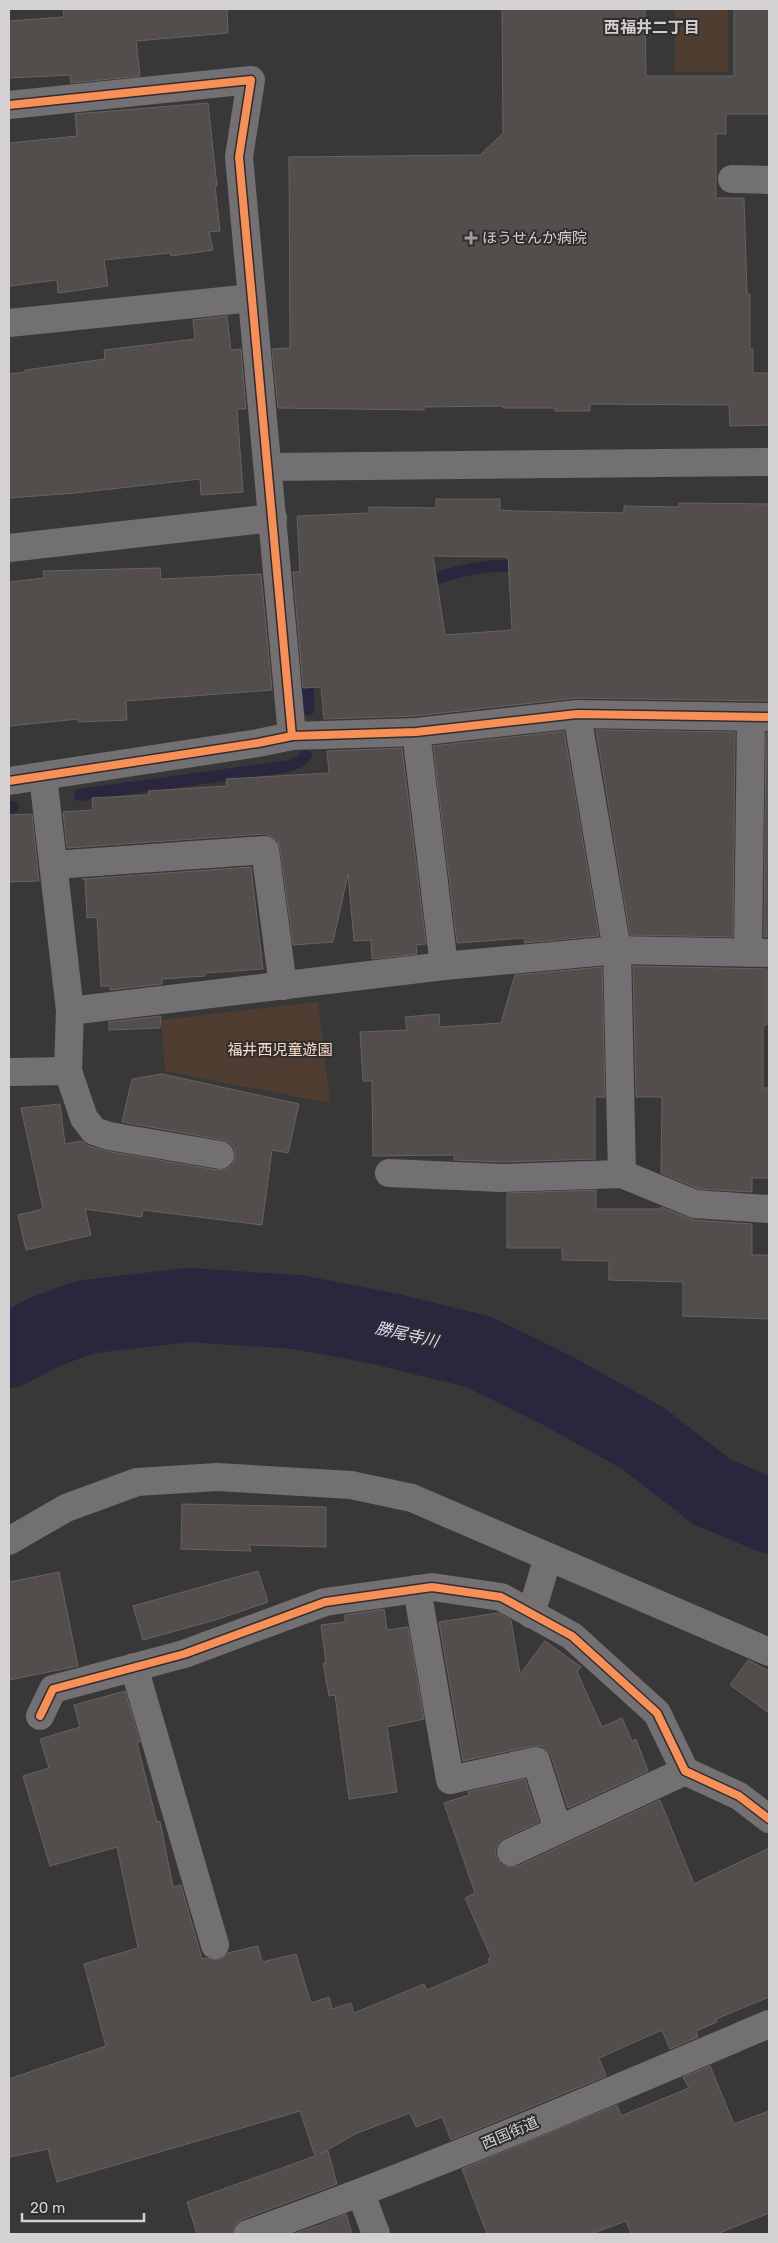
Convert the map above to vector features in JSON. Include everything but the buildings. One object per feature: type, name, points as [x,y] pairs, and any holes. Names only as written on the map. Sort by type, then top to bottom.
[{"type":"street","points":[[9,105],[252,80],[239,157],[292,736]]},
{"type":"street","points":[[732,180],[769,180]]},
{"type":"street","points":[[9,323],[252,298]]},
{"type":"street","points":[[268,467],[769,462]]},
{"type":"street","points":[[9,548],[273,518]]},
{"type":"street","points":[[577,714],[617,950],[622,1174]]},
{"type":"street","points":[[9,781],[258,743],[292,736],[416,732],[577,714],[760,717],[759,952],[617,950],[444,966],[70,1011]]},
{"type":"street","points":[[416,732],[444,966]]},
{"type":"street","points":[[43,776],[70,1011],[68,1071],[84,1118],[94,1131],[109,1136],[220,1155]]},
{"type":"street","points":[[54,865],[265,850],[283,986]]},
{"type":"street","points":[[9,1072],[68,1071]]},
{"type":"street","points":[[389,1173],[501,1178],[622,1174],[695,1204],[769,1208]]},
{"type":"street","points":[[9,1541],[66,1508],[137,1482],[217,1477],[351,1485],[412,1498],[769,1652]]},
{"type":"street","points":[[531,1614],[548,1557]]},
{"type":"street","points":[[40,1716],[53,1689],[184,1654],[325,1602],[432,1587],[501,1597],[572,1636],[657,1713],[685,1771],[739,1796],[769,1819]]},
{"type":"street","points":[[417,1589],[450,1780],[536,1761],[558,1830]]},
{"type":"street","points":[[134,1667],[214,1945]]},
{"type":"street","points":[[511,1852],[685,1771]]},
{"type":"street","name":"西国街道","points":[[248,2234],[361,2194],[459,2155],[769,2024]]},
{"type":"street","points":[[361,2194],[376,2234]]},
{"type":"green space","points":[[675,9],[728,9],[728,72],[675,72]]},
{"type":"green space","name":"福井西児童遊園","points":[[318,1002],[330,1103],[165,1071],[161,1020]]},
{"type":"waterway","points":[[421,583],[484,567],[524,567]]},
{"type":"waterway","points":[[307,672],[309,709]]},
{"type":"waterway","points":[[80,795],[289,766],[301,761],[306,755]]},
{"type":"waterway","points":[[9,808],[13,807]]},
{"type":"waterway","name":"勝尾寺川","points":[[9,1351],[42,1333],[85,1317],[188,1305],[297,1312],[386,1329],[479,1352],[560,1392],[644,1439],[712,1492],[769,1516]]},
{"type":"cycle path","points":[[9,105],[251,80],[239,157],[292,736]]},
{"type":"cycle path","points":[[9,781],[258,743],[292,736],[416,732],[577,714],[769,717]]},
{"type":"cycle path","points":[[40,1716],[53,1689],[184,1654],[325,1602],[432,1587],[501,1597],[572,1636],[657,1713],[685,1771],[739,1796],[769,1819]]},
{"type":"place","name":"ほうせんか病院","points":[[471,238]]},
{"type":"district","name":"西福井二丁目","points":[[652,27]]}]
